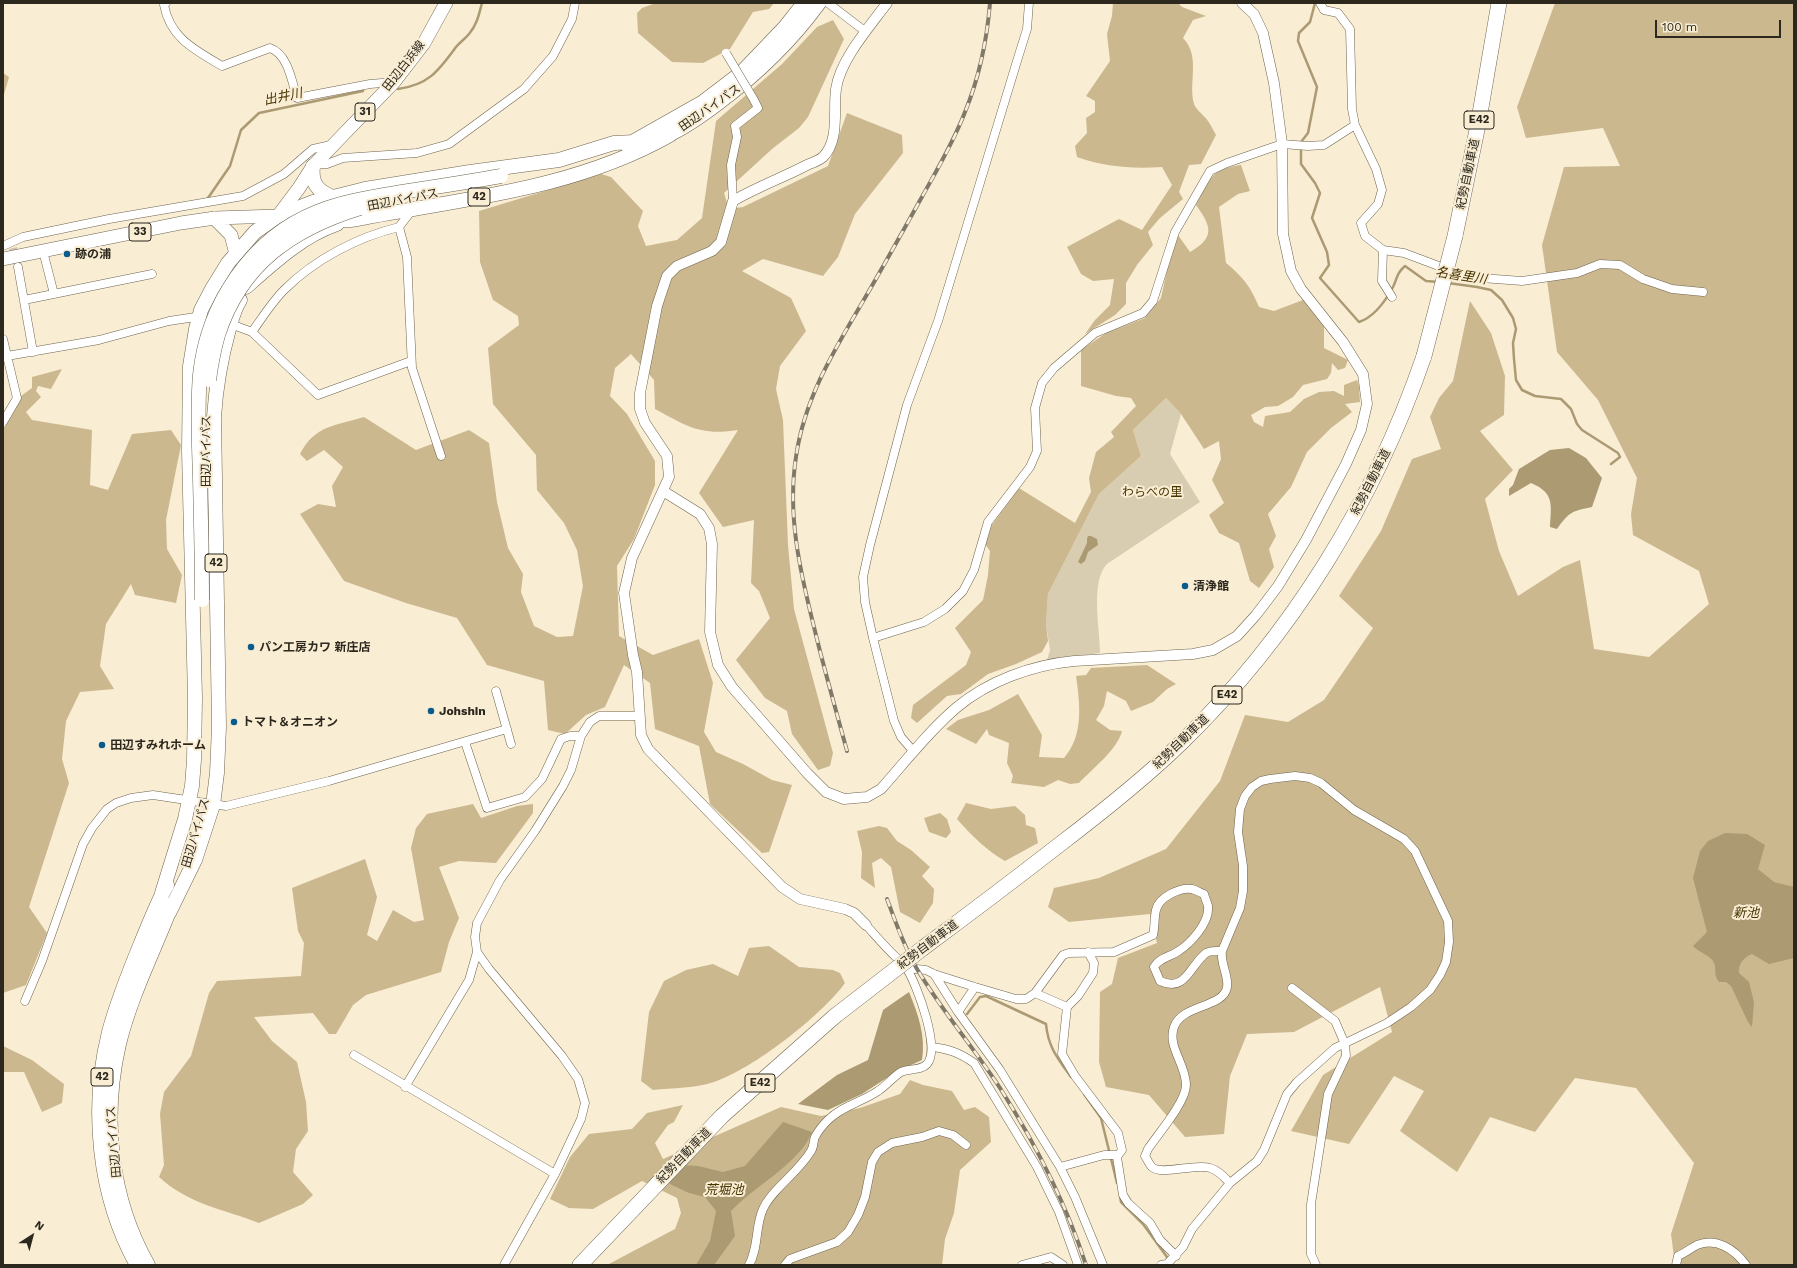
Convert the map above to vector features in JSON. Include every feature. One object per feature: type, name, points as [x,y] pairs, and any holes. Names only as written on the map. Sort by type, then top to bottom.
[{"type":"highway","name":"田辺バイパス","points":[[502,180],[598,155],[635,142],[703,102],[741,73],[785,27],[804,3]]},
{"type":"highway","name":"田辺バイパス","points":[[148,1265],[127,1218],[118,1187],[111,1137],[110,1100],[119,1044],[129,1011],[169,913],[195,860],[201,803],[201,773],[204,732],[205,600],[198,407],[200,374],[208,337],[214,318],[234,280],[253,256],[265,244],[296,222],[316,212],[361,199],[502,180],[583,166],[643,146],[670,135],[702,115],[755,75],[792,38],[819,3]]},
{"type":"highway","name":"紀勢自動車道","points":[[580,1265],[722,1116],[835,1016],[1095,818],[1181,744],[1241,679],[1308,591],[1337,547],[1387,452],[1408,402],[1424,356],[1455,236],[1478,126],[1499,3]]},
{"type":"highway","name":"42","points":[[246,287],[274,262],[324,228],[347,221],[526,188],[582,174],[646,148],[670,135]]},
{"type":"highway","name":"42","points":[[201,803],[194,760],[195,698],[189,451],[190,366],[196,329],[212,289],[236,254],[255,232],[278,216],[313,202],[365,189],[558,160],[614,143],[635,142]]},
{"type":"highway","points":[[313,166],[312,176],[318,190],[333,197]]},
{"type":"highway","name":"42","points":[[278,216],[347,221]]},
{"type":"highway","name":"42","points":[[201,803],[217,773],[219,727],[214,417],[216,380],[235,307],[267,246],[278,216]]},
{"type":"highway","name":"田辺バイパス","points":[[137,1265],[118,1222],[107,1184],[100,1131],[100,1089],[113,1019],[131,967],[162,893],[176,867],[201,803]]},
{"type":"main road","name":"田辺白浜線","points":[[278,216],[313,166],[394,82],[424,42],[446,3]]},
{"type":"main road","name":"33","points":[[3,259],[181,223],[214,218],[278,216]]},
{"type":"main road","points":[[214,218],[231,235],[236,254]]},
{"type":"street","points":[[166,3],[164,5],[166,17],[185,44],[222,66],[270,48],[276,50],[286,64],[298,98],[370,84],[394,82]]},
{"type":"street","points":[[313,166],[327,164],[343,158],[417,154],[449,144],[524,89],[553,56],[572,19],[575,3]]},
{"type":"street","points":[[828,3],[866,32]]},
{"type":"street","points":[[733,201],[754,188],[790,174],[823,157],[834,136],[836,89],[840,76],[866,32],[887,3]]},
{"type":"street","points":[[914,752],[901,737],[894,721],[865,602],[863,577],[907,405],[938,321],[1018,61],[1027,29],[1029,3]]},
{"type":"street","points":[[663,491],[700,514],[709,528],[712,544],[710,632],[718,665],[732,687],[807,773],[826,792],[844,799],[867,797],[881,789],[956,708],[987,687],[1020,673],[1056,663],[1193,654],[1213,650],[1237,636],[1256,615],[1278,586],[1306,540],[1349,458],[1361,430],[1367,404],[1362,374],[1343,342],[1301,289],[1291,271],[1283,234],[1282,144],[1274,83],[1263,33],[1254,14],[1242,3]]},
{"type":"street","points":[[1320,3],[1324,10],[1338,13],[1350,28],[1352,109],[1355,125],[1376,169],[1382,190],[1378,204],[1361,223],[1365,236],[1383,250],[1404,253],[1468,277],[1522,281],[1577,273],[1600,264],[1620,265],[1643,280],[1672,289],[1703,292]]},
{"type":"street","points":[[726,53],[758,108],[735,126],[737,137],[731,165],[733,201],[721,242],[712,251],[677,266],[667,276],[657,306],[640,393],[640,409],[645,423],[667,456],[669,477],[632,558],[624,593],[632,655],[637,672],[641,736],[648,749],[782,887],[800,899],[845,909],[854,913],[907,968],[918,993],[932,1047],[931,1057],[927,1064],[920,1068],[910,1069],[900,1073],[890,1083],[876,1093],[844,1108],[829,1120],[815,1136],[812,1150],[801,1166],[772,1196],[762,1210],[754,1257],[749,1265]]},
{"type":"street","points":[[873,638],[924,622],[945,609],[963,591],[974,570],[988,522],[1030,467],[1037,451],[1035,408],[1042,382],[1054,368],[1095,333],[1143,313],[1154,301],[1175,232],[1210,171],[1227,163],[1282,144],[1308,146],[1324,145],[1355,125]]},
{"type":"street","points":[[3,246],[12,245],[23,237],[101,221],[243,196],[284,174],[313,149],[332,145]]},
{"type":"street","points":[[252,332],[284,290],[307,271],[342,249],[377,232],[400,227],[412,209]]},
{"type":"street","points":[[400,227],[407,257],[412,368],[441,456]]},
{"type":"street","points":[[1383,250],[1382,281],[1392,297]]},
{"type":"street","points":[[43,251],[54,294]]},
{"type":"street","points":[[18,267],[33,352]]},
{"type":"street","points":[[24,300],[152,274]]},
{"type":"street","points":[[7,356],[99,340],[169,321],[208,316],[252,332],[318,395],[411,361]]},
{"type":"street","points":[[3,339],[17,398],[3,422]]},
{"type":"street","points":[[496,691],[511,744]]},
{"type":"street","points":[[405,1087],[469,980],[477,952],[475,937],[477,923],[500,880],[535,831],[563,786],[571,770],[581,736],[590,722],[599,716],[639,716]]},
{"type":"street","points":[[25,1001],[63,905],[74,865],[83,844],[92,828],[107,810],[116,803],[131,798],[153,795],[226,806],[329,781],[507,729]]},
{"type":"street","points":[[465,742],[487,808],[525,797],[542,779],[561,739],[570,736],[581,736]]},
{"type":"street","points":[[1161,1265],[1168,1264],[1176,1256],[1192,1229],[1230,1183],[1257,1161],[1264,1150],[1287,1094],[1297,1082],[1335,1048],[1387,1023],[1411,1007],[1430,990],[1440,975],[1446,962],[1449,942],[1448,921],[1415,851],[1404,838],[1354,810],[1321,783],[1310,778],[1295,776],[1261,781],[1252,787],[1245,796],[1240,809],[1238,832],[1243,866],[1243,891],[1240,908],[1222,951],[1221,958],[1228,986],[1224,995],[1211,1003],[1188,1012],[1180,1018],[1174,1026],[1171,1039],[1185,1073],[1186,1086],[1182,1097],[1145,1156],[1152,1167],[1162,1171],[1182,1167],[1209,1167],[1217,1171],[1230,1183]]},
{"type":"street","points":[[907,968],[926,970],[934,974],[1016,999],[1026,999],[1035,993],[1063,955],[1069,953],[1114,952],[1147,939],[1153,935],[1156,924],[1156,910],[1161,902],[1170,894],[1192,889],[1204,894],[1208,908],[1206,919],[1196,935],[1178,951],[1157,962],[1154,968],[1156,976],[1160,982],[1167,985],[1177,983],[1190,974],[1201,958],[1208,952],[1222,951]]},
{"type":"street","points":[[477,952],[489,969],[562,1056],[578,1079],[585,1103],[581,1119],[555,1174],[504,1265]]},
{"type":"street","points":[[1088,952],[1094,963],[1093,973],[1078,996],[1068,1007],[1062,1054],[1075,1076],[1118,1133],[1122,1150],[1116,1157],[1123,1194],[1128,1203],[1150,1223],[1160,1240],[1176,1256]]},
{"type":"street","points":[[934,974],[958,1012],[1000,1070],[1060,1167],[1075,1197],[1103,1265]]},
{"type":"street","points":[[958,1012],[975,987]]},
{"type":"street","points":[[1292,988],[1335,1021],[1345,1044],[1346,1056],[1328,1094],[1311,1204],[1310,1254],[1316,1265]]},
{"type":"street","points":[[1035,993],[1068,1007]]},
{"type":"street","points":[[932,1047],[947,1049],[959,1053],[974,1063],[1037,1167],[1059,1212],[1078,1265]]},
{"type":"street","points":[[354,1055],[405,1087],[555,1174]]},
{"type":"street","points":[[785,1265],[790,1259],[837,1242],[848,1232],[858,1215],[865,1197],[872,1162],[878,1152],[892,1143],[922,1137],[939,1131],[953,1135],[966,1145]]},
{"type":"street","points":[[1060,1167],[1104,1156],[1118,1155]]},
{"type":"street","points":[[1676,1265],[1678,1256],[1698,1245],[1710,1243],[1724,1245],[1741,1258],[1746,1265]]},
{"type":"street","points":[[1022,1265],[1051,1257],[1063,1265]]},
{"type":"green space","name":"わらべの里","points":[[1166,398],[1181,414],[1170,454],[1200,502],[1107,564],[1102,572],[1097,593],[1100,653],[1047,660],[1050,650],[1046,624],[1048,594],[1099,494],[1141,456],[1133,430]]},
{"type":"shaded area","points":[[656,3],[774,3],[769,9],[753,12],[730,49],[703,63],[672,62],[638,33],[637,13],[642,8]]},
{"type":"shaded area","points":[[1113,3],[1178,3],[1182,7],[1206,16],[1193,20],[1183,38],[1188,45],[1193,61],[1192,87],[1194,104],[1208,121],[1216,135],[1201,164],[1189,165],[1179,192],[1183,199],[1160,218],[1148,232],[1153,245],[1137,265],[1126,283],[1126,304],[1115,315],[1085,334],[1095,320],[1110,305],[1114,279],[1093,281],[1081,274],[1067,247],[1119,219],[1142,230],[1172,185],[1162,167],[1140,168],[1108,165],[1077,157],[1075,146],[1087,133],[1086,118],[1095,112],[1095,101],[1086,96],[1110,61],[1107,34],[1112,16]]},
{"type":"shaded area","points":[[1555,3],[1794,3],[1794,1265],[1675,1265],[1671,1234],[1694,1163],[1636,1088],[1575,1078],[1535,1132],[1490,1117],[1457,1172],[1400,1131],[1424,1091],[1394,1076],[1349,1144],[1291,1131],[1323,1075],[1392,1032],[1380,987],[1294,1032],[1247,1034],[1230,1076],[1224,1134],[1185,1137],[1149,1095],[1106,1087],[1099,1062],[1100,992],[1112,984],[1118,958],[1157,943],[1150,914],[1069,922],[1048,907],[1054,888],[1099,878],[1166,849],[1220,781],[1245,715],[1288,722],[1324,700],[1373,628],[1339,596],[1381,531],[1412,459],[1441,449],[1430,417],[1439,398],[1453,381],[1470,301],[1491,333],[1505,376],[1504,415],[1480,431],[1513,470],[1485,499],[1499,551],[1518,596],[1563,567],[1580,560],[1594,649],[1649,657],[1709,604],[1699,571],[1633,535],[1631,514],[1637,478],[1598,400],[1557,352],[1542,245],[1564,167],[1620,166],[1603,128],[1526,138],[1517,107]]},
{"type":"shaded area","points":[[833,20],[844,39],[808,117],[799,128],[772,149],[724,193],[729,209],[743,207],[828,166],[847,113],[902,135],[903,153],[855,214],[838,257],[823,276],[763,259],[742,271],[791,298],[806,331],[780,366],[776,389],[783,420],[788,545],[794,609],[833,753],[830,766],[818,770],[792,734],[787,711],[765,698],[736,660],[770,618],[759,591],[751,583],[754,520],[723,527],[699,493],[738,430],[714,432],[694,428],[685,425],[655,409],[654,380],[631,354],[615,368],[610,396],[627,414],[655,461],[655,485],[634,539],[617,566],[619,636],[653,655],[699,639],[713,683],[704,732],[716,752],[743,764],[772,780],[792,785],[769,852],[762,853],[710,804],[699,746],[655,729],[650,683],[624,665],[605,707],[586,715],[565,734],[548,730],[544,681],[487,665],[457,618],[406,603],[344,581],[300,514],[318,504],[336,507],[332,486],[343,467],[324,450],[307,461],[300,454],[312,437],[319,432],[335,425],[364,417],[416,450],[469,430],[489,443],[497,502],[508,548],[523,574],[521,592],[534,626],[557,637],[573,636],[583,586],[577,550],[564,523],[537,490],[536,455],[493,404],[488,348],[519,325],[518,316],[493,300],[480,262],[479,211],[601,174],[611,177],[643,211],[638,226],[646,246],[677,240],[702,218],[716,121],[782,64],[817,27]]},
{"type":"shaded area","points":[[3,73],[9,77],[3,98]]},
{"type":"shaded area","points":[[1241,165],[1250,191],[1238,194],[1219,207],[1226,263],[1246,283],[1259,307],[1274,311],[1303,300],[1324,327],[1324,348],[1348,360],[1345,368],[1338,370],[1332,363],[1331,373],[1327,379],[1303,385],[1293,397],[1278,406],[1265,407],[1251,415],[1254,422],[1263,427],[1265,416],[1290,412],[1304,399],[1319,392],[1334,391],[1344,396],[1344,385],[1357,380],[1359,386],[1360,402],[1345,404],[1352,412],[1331,428],[1307,452],[1291,487],[1268,514],[1276,536],[1269,549],[1274,567],[1259,588],[1250,581],[1239,543],[1219,533],[1209,515],[1224,503],[1212,480],[1221,459],[1219,441],[1204,449],[1181,414],[1166,398],[1133,430],[1141,456],[1099,494],[1048,594],[1046,624],[1048,641],[1042,652],[1016,664],[988,674],[961,694],[947,696],[917,723],[911,718],[913,705],[966,665],[971,652],[955,628],[983,600],[988,575],[990,551],[985,544],[992,525],[1019,488],[1075,523],[1091,492],[1089,478],[1096,452],[1114,437],[1111,432],[1136,406],[1131,398],[1116,396],[1081,386],[1081,350],[1106,333],[1145,318],[1161,298],[1168,266],[1178,235],[1190,252],[1198,247],[1207,236],[1208,225],[1196,205],[1208,182],[1223,169]]},
{"type":"shaded area","points":[[62,369],[51,389],[38,386],[36,391],[41,397],[26,412],[32,420],[92,430],[90,485],[108,490],[132,434],[171,430],[181,445],[166,520],[167,549],[182,575],[176,603],[135,595],[131,584],[106,624],[100,666],[114,689],[80,692],[66,721],[62,759],[69,783],[29,907],[47,933],[26,985],[3,993],[3,429],[11,417],[21,396],[32,388],[32,377]]},
{"type":"shaded area","points":[[1147,665],[1176,684],[1167,689],[1153,702],[1131,711],[1126,701],[1107,691],[1104,706],[1096,720],[1110,730],[1122,731],[1110,752],[1079,783],[1070,784],[1058,780],[1044,787],[1011,783],[1013,776],[1007,763],[1009,743],[989,735],[987,729],[976,744],[946,729],[958,720],[989,710],[1018,694],[1042,735],[1039,757],[1064,758],[1075,739],[1078,729],[1079,697],[1076,676],[1086,675],[1091,668]]},
{"type":"shaded area","points":[[966,803],[991,809],[1015,806],[1025,815],[1026,825],[1035,828],[1038,843],[1005,861],[980,842],[957,819]]},
{"type":"shaded area","points":[[473,804],[481,818],[517,806],[533,804],[533,813],[496,863],[459,861],[439,867],[459,918],[449,942],[441,972],[366,995],[353,1005],[336,1034],[329,1034],[313,1013],[254,1017],[272,1041],[297,1062],[306,1102],[308,1131],[296,1149],[293,1172],[313,1195],[303,1204],[259,1223],[206,1205],[182,1194],[170,1186],[159,1177],[164,1165],[160,1114],[164,1092],[191,1056],[209,993],[217,981],[301,976],[304,943],[298,931],[292,888],[365,859],[377,897],[367,935],[377,941],[393,910],[414,922],[424,920],[411,848],[416,828],[427,814]]},
{"type":"shaded area","points":[[940,813],[947,819],[951,832],[946,838],[929,832],[924,818]]},
{"type":"shaded area","points":[[879,826],[887,828],[897,841],[911,850],[930,867],[922,876],[934,889],[933,903],[920,923],[900,912],[891,867],[881,858],[872,863],[875,888],[861,878],[862,852],[857,831]]},
{"type":"shaded area","points":[[769,946],[799,967],[833,970],[840,973],[845,983],[820,1011],[785,1040],[748,1066],[730,1075],[700,1086],[684,1088],[653,1090],[641,1081],[649,1012],[664,981],[686,970],[713,964],[738,976],[749,948]]},
{"type":"shaded area","points":[[3,1046],[32,1060],[64,1084],[62,1103],[42,1112],[24,1072],[3,1072]]},
{"type":"shaded area","points":[[910,1080],[923,1085],[952,1091],[964,1110],[975,1107],[989,1117],[991,1142],[960,1170],[954,1213],[945,1239],[942,1265],[607,1265],[675,1229],[681,1213],[677,1198],[642,1181],[593,1209],[569,1208],[550,1199],[570,1157],[589,1134],[632,1129],[647,1113],[683,1105],[674,1122],[668,1125],[655,1143],[663,1159],[781,1107],[821,1116],[860,1108],[900,1094]]},
{"type":"water","points":[[1569,448],[1586,458],[1602,478],[1592,507],[1575,511],[1565,519],[1557,529],[1550,527],[1550,500],[1544,491],[1531,483],[1509,496],[1509,489],[1513,485],[1519,469],[1550,450]]},
{"type":"water","points":[[1088,536],[1097,539],[1098,545],[1088,552],[1085,561],[1081,564],[1078,562],[1087,543]]},
{"type":"water","name":"新池","points":[[1725,833],[1747,834],[1765,845],[1758,869],[1774,882],[1794,887],[1794,958],[1769,964],[1752,954],[1744,959],[1739,967],[1739,973],[1749,982],[1754,1002],[1752,1027],[1748,1022],[1731,986],[1726,982],[1719,982],[1717,979],[1715,965],[1712,960],[1693,946],[1707,932],[1693,878],[1700,851],[1708,841]]},
{"type":"water","points":[[909,992],[918,1017],[922,1034],[922,1060],[896,1072],[862,1094],[828,1110],[798,1104],[837,1075],[868,1060],[883,1010]]},
{"type":"water","name":"荒堀池","points":[[783,1122],[812,1132],[806,1144],[785,1167],[731,1211],[735,1236],[714,1265],[696,1265],[710,1241],[716,1211],[705,1197],[689,1193],[672,1185],[655,1174],[666,1164],[698,1166],[723,1172],[745,1166]]},
{"type":"waterway","name":"出井川","points":[[398,89],[418,84],[432,75],[444,63],[456,47],[472,31],[482,3]]},
{"type":"waterway","name":"名喜里川","points":[[1315,3],[1310,22],[1299,33],[1298,41],[1317,87],[1308,133],[1301,142],[1301,164],[1315,183],[1320,193],[1312,218],[1327,252],[1329,265],[1320,278],[1359,322],[1370,316],[1379,308],[1405,266],[1426,281],[1439,282]]},
{"type":"waterway","name":"出井川","points":[[208,198],[230,166],[241,130],[259,113],[363,91]]},
{"type":"waterway","name":"名喜里川","points":[[1448,283],[1491,290],[1502,300],[1513,318],[1516,329],[1513,343],[1516,380],[1522,390],[1535,396],[1561,399],[1571,409],[1577,424],[1582,430],[1618,453],[1620,457],[1611,464]]},
{"type":"waterway","points":[[967,1014],[980,997],[986,996],[1046,1024],[1051,1046],[1071,1077]]},
{"type":"waterway","points":[[1084,1094],[1101,1118],[1117,1183]]},
{"type":"waterway","points":[[1120,1196],[1121,1202],[1143,1224],[1167,1257],[1167,1260]]},
{"type":"tunnel","points":[[13,248],[18,267]]},
{"type":"railway","points":[[847,751],[809,606],[796,543],[793,500],[796,457],[800,436],[813,396],[830,358],[934,175],[961,123],[978,72],[987,30],[990,3]]},
{"type":"railway","points":[[887,899],[912,961],[937,1000],[980,1058],[1000,1088],[1049,1174],[1069,1219],[1086,1265]]},
{"type":"place","name":"跡の浦","points":[[67,254]]},
{"type":"place","name":"清浄館","points":[[1185,586]]},
{"type":"place","name":"パン工房カワ 新庄店","points":[[251,647]]},
{"type":"place","name":"Johshin","points":[[431,711]]},
{"type":"place","name":"トマト＆オニオン","points":[[234,722]]},
{"type":"place","name":"田辺すみれホーム","points":[[102,745]]}]
